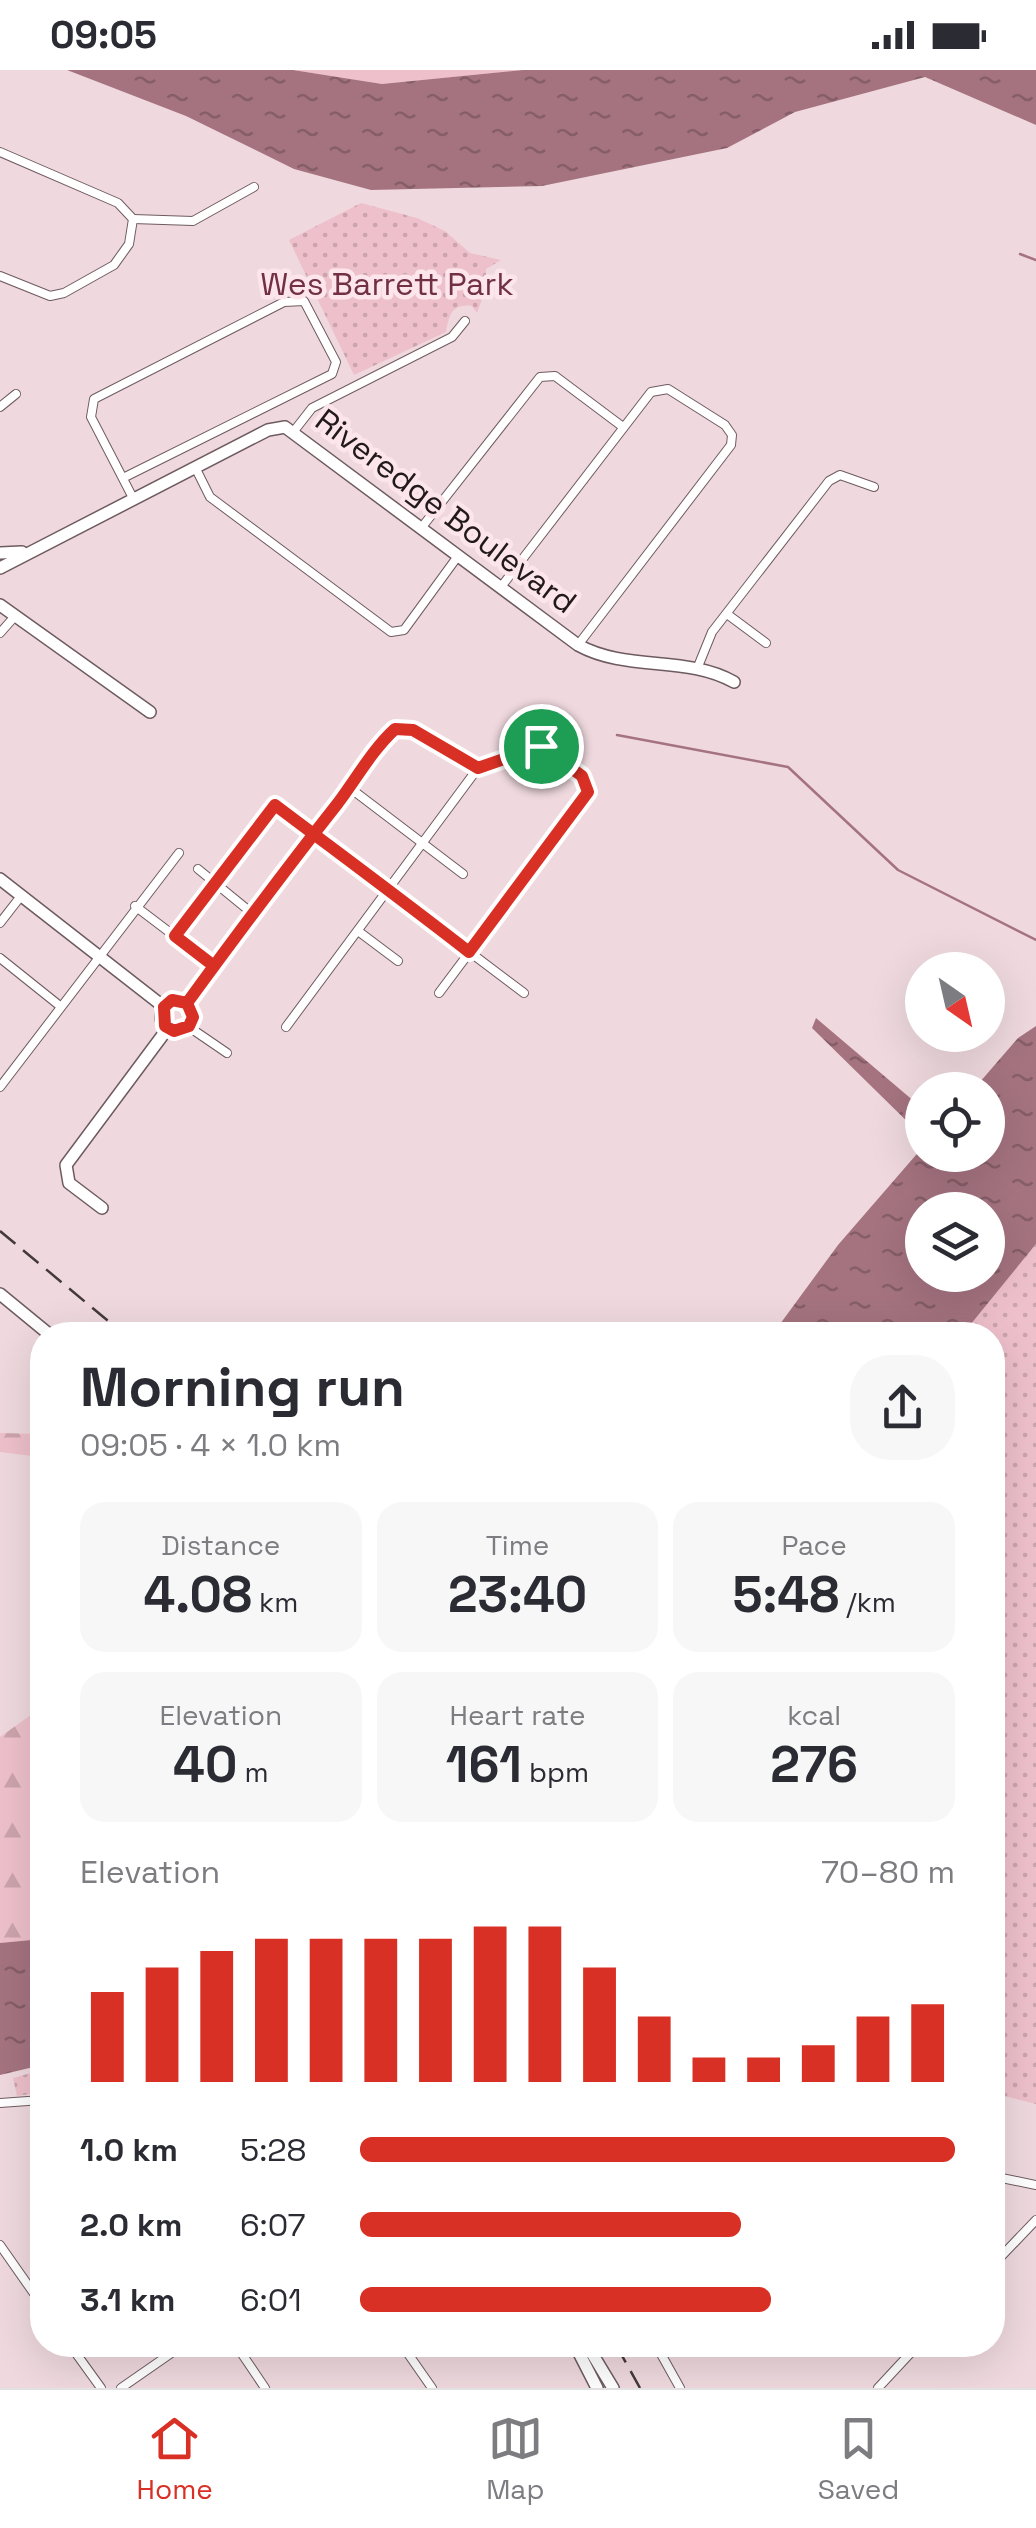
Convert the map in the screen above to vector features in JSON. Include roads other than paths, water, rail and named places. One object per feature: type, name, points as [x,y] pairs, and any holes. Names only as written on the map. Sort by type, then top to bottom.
[{"type":"street","points":[[0,152],[118,203],[132,219],[192,221],[254,187]]},
{"type":"street","points":[[0,276],[42,294],[64,293],[114,265],[128,244],[132,219]]},
{"type":"street","points":[[123,478],[336,369],[307,304],[296,298],[99,396],[90,412],[123,478],[133,498]]},
{"type":"street","points":[[294,431],[312,408],[452,338],[465,321]]},
{"type":"street","points":[[422,527],[540,378],[555,376],[624,427]]},
{"type":"street","points":[[501,586],[651,392],[663,387],[724,425],[732,435],[731,445],[578,646]]},
{"type":"street","points":[[0,407],[16,394]]},
{"type":"street","name":"Riveredge Boulevard","points":[[0,568],[268,430],[285,427],[578,646],[600,658],[698,669],[734,682]]},
{"type":"street","points":[[195,467],[210,497],[391,632],[404,630],[458,556]]},
{"type":"street","points":[[698,669],[707,640],[828,481],[840,475],[874,486]]},
{"type":"street","name":"Riveredge Boulevard","points":[[0,553],[26,552]]},
{"type":"street","points":[[0,596],[9,610],[150,712]]},
{"type":"street","points":[[0,633],[9,610]]},
{"type":"street","points":[[727,614],[766,643]]},
{"type":"street","points":[[187,1003],[387,737],[399,728],[413,730],[478,768]]},
{"type":"street","points":[[286,1027],[478,768],[541,746],[582,776],[588,788],[585,798],[439,992]]},
{"type":"street","points":[[350,788],[463,874]]},
{"type":"street","points":[[175,936],[275,805],[524,993]]},
{"type":"street","points":[[0,1087],[179,853]]},
{"type":"street","points":[[198,869],[253,914]]},
{"type":"street","points":[[0,879],[164,1007]]},
{"type":"street","points":[[0,923],[21,896]]},
{"type":"street","points":[[135,906],[214,966]]},
{"type":"street","points":[[358,931],[398,961]]},
{"type":"street","points":[[0,958],[60,1006]]},
{"type":"street","points":[[172,1000],[187,1003],[193,1017],[189,1026],[180,1031],[168,1028],[161,1017],[164,1007],[172,1000]]},
{"type":"street","points":[[189,1026],[227,1054]]},
{"type":"street","points":[[102,1208],[69,1184],[66,1165],[168,1028]]},
{"type":"street","points":[[0,1294],[34,1322]]},
{"type":"street","points":[[0,2103],[30,2101]]},
{"type":"street","points":[[1005,2179],[1036,2185]]},
{"type":"street","points":[[1005,2252],[1036,2220]]},
{"type":"street","points":[[0,2244],[30,2288]]},
{"type":"street","points":[[78,2357],[100,2388]]},
{"type":"street","points":[[122,2388],[166,2357]]},
{"type":"street","points":[[244,2357],[266,2388]]},
{"type":"street","points":[[410,2357],[432,2388]]},
{"type":"street","points":[[581,2357],[597,2388]]},
{"type":"street","points":[[595,2357],[613,2388]]},
{"type":"street","points":[[663,2357],[680,2388]]},
{"type":"street","points":[[878,2388],[907,2357]]},
{"type":"water","points":[[67,70],[293,70],[382,84],[523,70],[1036,70],[1036,125],[925,77],[795,112],[727,148],[542,186],[371,190],[294,169],[186,116]]},
{"type":"water","points":[[816,1018],[905,1094],[905,1119],[812,1028]]},
{"type":"water","points":[[1036,1026],[1036,1244],[1005,1282],[1005,1192],[905,1192],[905,1292],[997,1292],[973,1322],[782,1322],[838,1245],[905,1168],[905,1172],[1005,1172],[1005,1072],[989,1072],[1018,1038]]},
{"type":"water","points":[[30,1940],[30,2068],[0,2075],[0,1943]]},
{"type":"waterway","points":[[1020,254],[1036,260]]},
{"type":"waterway","points":[[617,735],[788,767],[898,870],[1036,940]]},
{"type":"railway","points":[[0,1231],[109,1322]]},
{"type":"railway","points":[[623,2357],[640,2388]]},
{"type":"park label","name":"Wes Barrett Park","points":[[387,284]]}]
